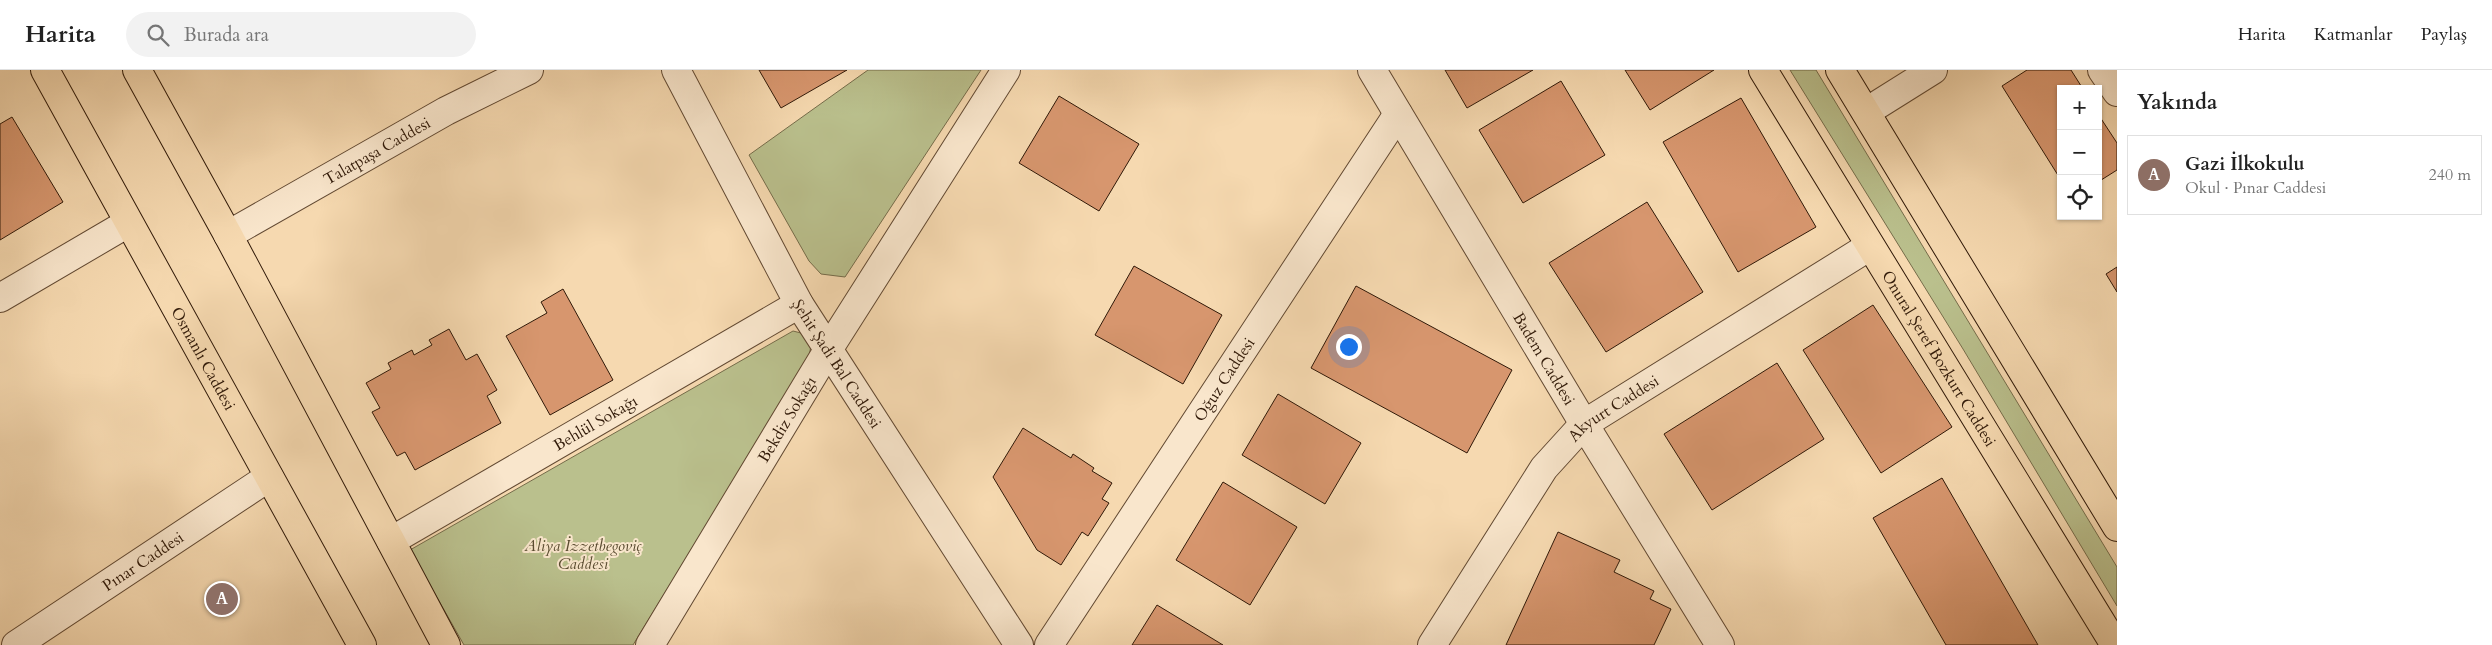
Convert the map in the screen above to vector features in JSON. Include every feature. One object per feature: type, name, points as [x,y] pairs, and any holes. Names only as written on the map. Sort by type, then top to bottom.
[{"type":"main road","name":"Osmanlı Caddesi","points":[[45,70],[362,645]]},
{"type":"main road","points":[[137,70],[228,235],[446,645]]},
{"type":"main road","name":"Onural Şeref Bozkurt Caddesi","points":[[1763,70],[2115,645]]},
{"type":"main road","points":[[1840,70],[2114,514]]},
{"type":"street","name":"Talatpaşa Caddesi","points":[[228,235],[446,111],[529,70]]},
{"type":"street","name":"Şehit Şadi Bal Caddesi","points":[[676,70],[799,304],[1019,645]]},
{"type":"street","name":"Bekdiz Sokağı","points":[[650,645],[828,350],[1006,70]]},
{"type":"street","name":"Badem Caddesi","points":[[1372,70],[1584,424],[1720,645]]},
{"type":"street","points":[[1866,112],[1933,70]]},
{"type":"street","points":[[2102,70],[2117,92]]},
{"type":"street","name":"Oğuz Caddesi","points":[[1049,645],[1398,114]]},
{"type":"street","points":[[0,298],[128,223]]},
{"type":"street","name":"Akyurt Caddesi","points":[[1432,645],[1544,468],[1584,424],[1870,246]]},
{"type":"street","name":"Behlül Sokağı","points":[[391,541],[799,304]]},
{"type":"street","name":"Pınar Caddesi","points":[[16,645],[269,477]]},
{"type":"green space","points":[[868,70],[981,70],[845,277],[821,274],[809,261],[749,155]]},
{"type":"green space","points":[[1790,70],[1816,70],[2117,567],[2117,606],[1963,349]]},
{"type":"green space","name":"Aliya İzzetbegoviç Caddesi","points":[[793,331],[801,333],[811,345],[809,357],[633,645],[464,645],[410,550]]},
{"type":"building","points":[[759,70],[847,70],[781,108]]},
{"type":"building","points":[[1445,70],[1533,70],[1467,108]]},
{"type":"building","points":[[1625,70],[1714,70],[1650,110]]},
{"type":"building","points":[[2027,70],[2071,70],[2080,85],[2057,85],[2057,174],[2002,86]]},
{"type":"building","points":[[1561,81],[1605,155],[1523,203],[1479,130]]},
{"type":"building","points":[[1059,96],[1139,144],[1099,211],[1019,163]]},
{"type":"building","points":[[1741,98],[1816,227],[1738,272],[1663,142]]},
{"type":"building","points":[[12,117],[63,202],[0,240],[0,124]]},
{"type":"building","points":[[2102,120],[2117,143],[2117,170],[2102,179]]},
{"type":"building","points":[[1647,202],[1703,292],[1606,352],[1549,263]]},
{"type":"building","points":[[1134,266],[1222,315],[1183,384],[1095,335]]},
{"type":"building","points":[[2117,267],[2117,292],[2106,274]]},
{"type":"building","points":[[1356,286],[1512,370],[1467,453],[1311,368]]},
{"type":"building","points":[[563,289],[613,380],[550,415],[506,336],[547,313],[541,302]]},
{"type":"building","points":[[1873,305],[1952,427],[1881,473],[1803,350]]},
{"type":"building","points":[[449,329],[466,360],[477,354],[497,390],[487,396],[501,423],[415,470],[405,452],[397,456],[372,412],[380,408],[366,383],[391,369],[388,363],[412,350],[414,355],[432,345],[429,340]]},
{"type":"building","points":[[1777,363],[1824,439],[1712,510],[1664,434]]},
{"type":"building","points":[[1278,394],[1361,443],[1325,504],[1242,455]]},
{"type":"building","points":[[1023,428],[1071,458],[1073,454],[1094,468],[1092,471],[1112,483],[1102,499],[1109,503],[1088,536],[1082,532],[1061,565],[1037,550],[993,477]]},
{"type":"building","points":[[1942,478],[2038,645],[1946,645],[1873,518]]},
{"type":"building","points":[[1223,482],[1297,527],[1250,605],[1176,560]]},
{"type":"building","points":[[1558,532],[1620,560],[1614,572],[1654,591],[1650,599],[1671,609],[1654,645],[1506,645]]},
{"type":"building","points":[[1157,605],[1223,645],[1132,645]]},
{"type":"place","name":"Gazi İlkokulu","points":[[222,599]]}]
